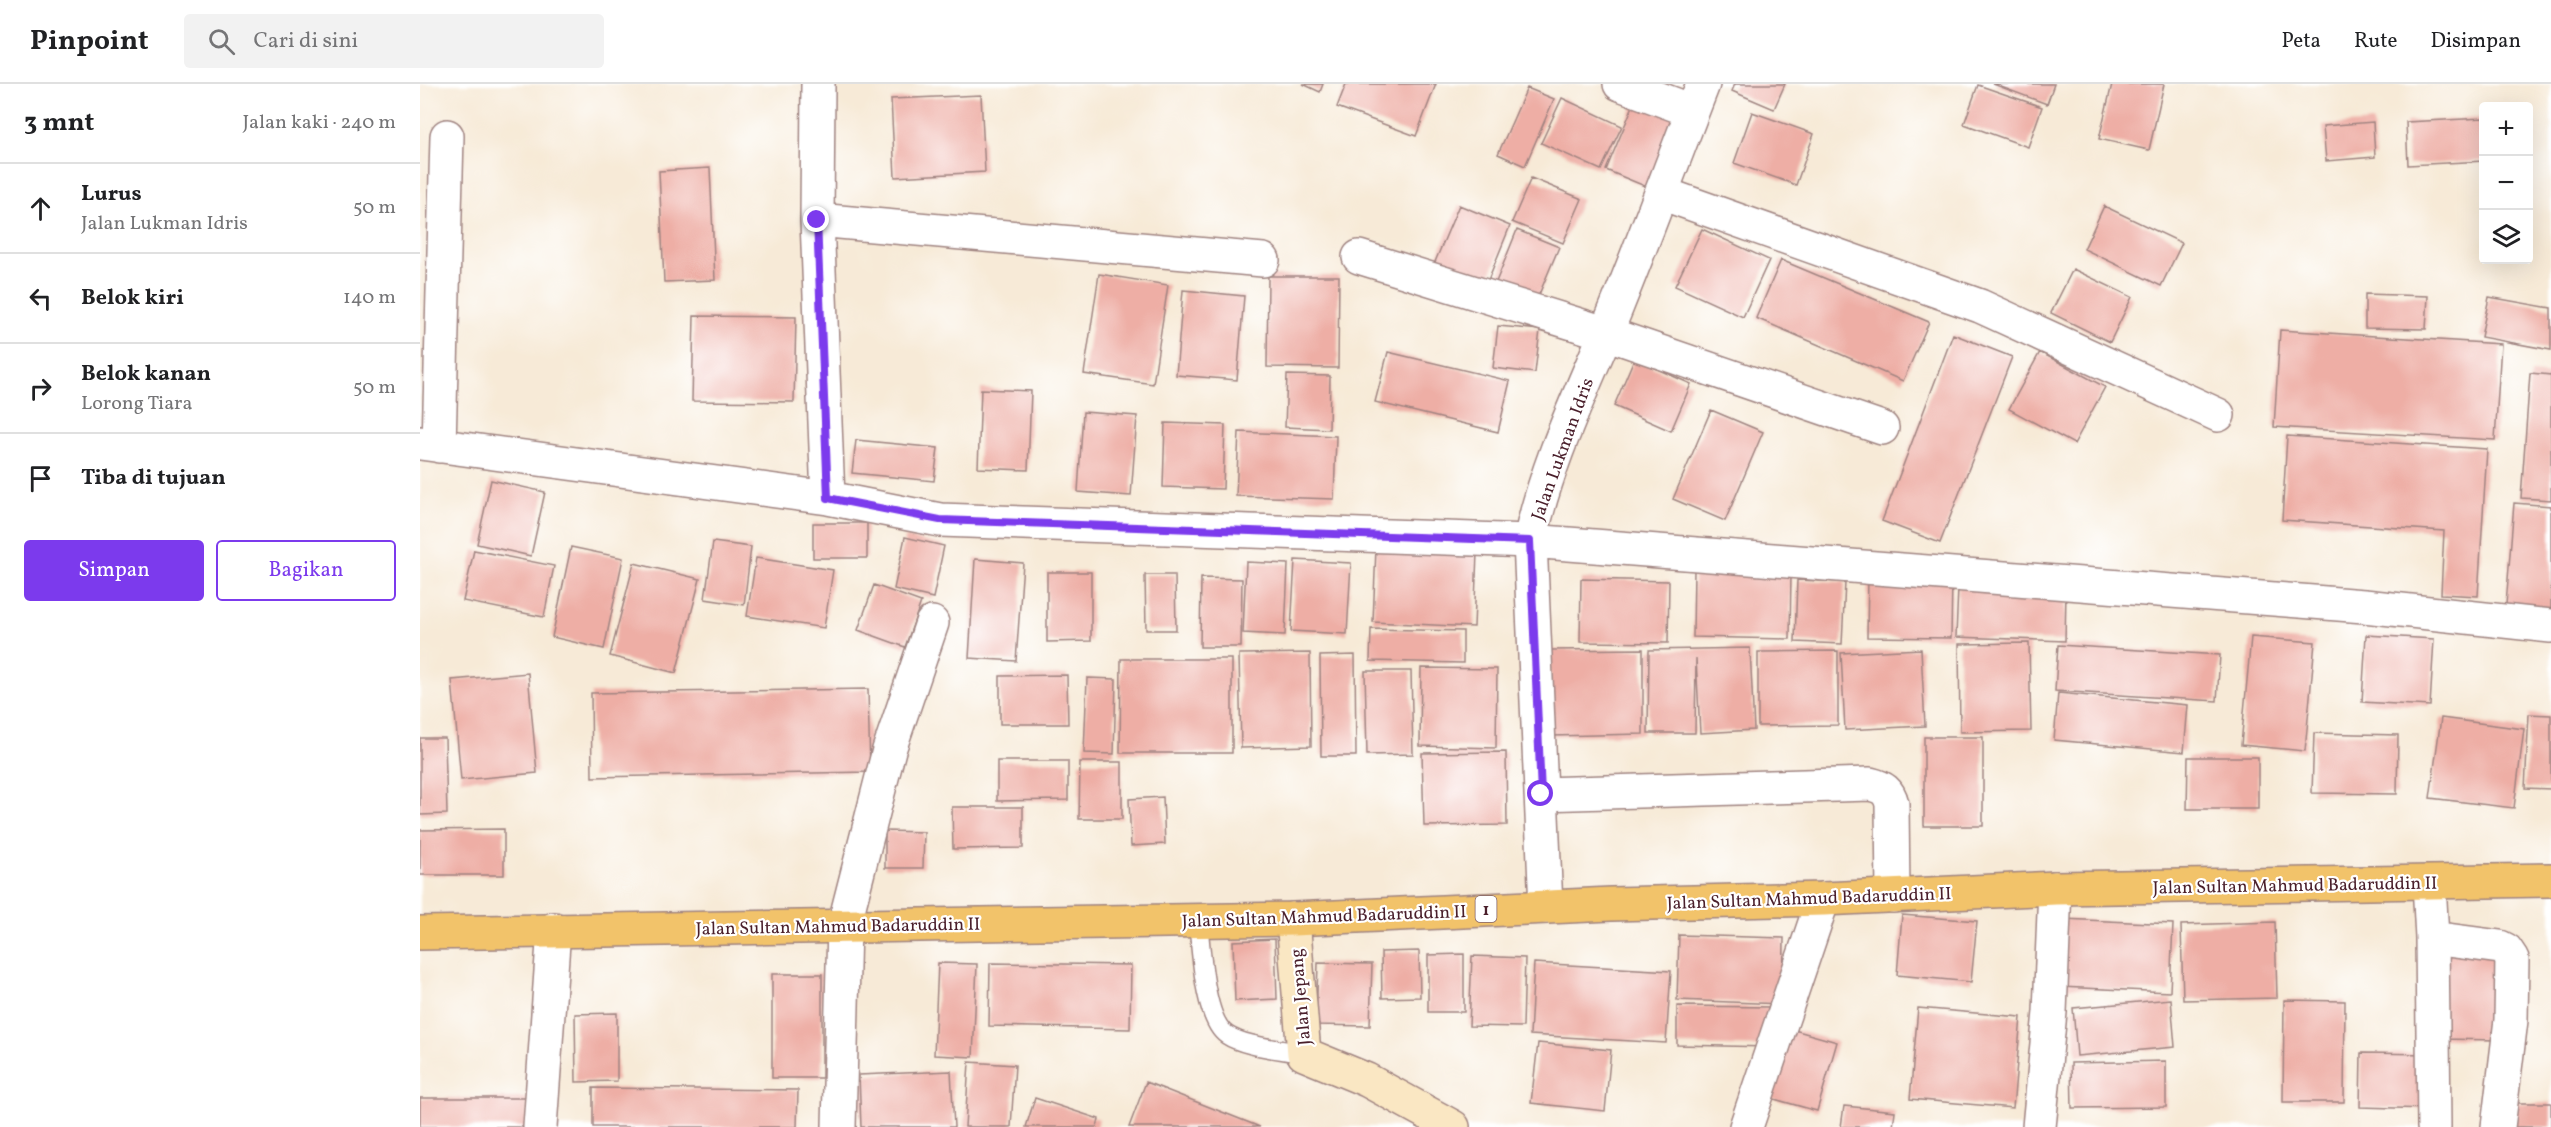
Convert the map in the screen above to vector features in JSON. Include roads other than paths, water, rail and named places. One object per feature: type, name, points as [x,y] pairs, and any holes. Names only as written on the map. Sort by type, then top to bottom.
[{"type":"highway","name":"Jalan Sultan Mahmud Badaruddin II","points":[[420,933],[554,929],[1293,919],[2055,888],[2551,880]]},
{"type":"street","points":[[818,84],[817,220],[828,498]]},
{"type":"street","points":[[1620,84],[1698,97]]},
{"type":"street","name":"Jalan Lukman Idris","points":[[1546,907],[1530,541],[1537,507],[1553,464],[1698,97]]},
{"type":"street","points":[[447,136],[430,445],[828,498],[940,520],[1530,541],[2364,606],[2551,626]]},
{"type":"street","points":[[1661,193],[1980,306],[2218,415]]},
{"type":"street","points":[[817,220],[1263,260]]},
{"type":"street","points":[[1359,257],[1605,333],[1882,428]]},
{"type":"street","points":[[839,1127],[844,926],[889,750],[932,623]]},
{"type":"street","points":[[1541,794],[1870,784],[1879,786],[1887,791],[1892,804],[1893,896]]},
{"type":"street","points":[[2429,883],[2432,938],[2434,1127]]},
{"type":"street","points":[[2039,1127],[2050,1012],[2055,888]]},
{"type":"street","points":[[1746,1127],[1824,899]]},
{"type":"street","name":"Jalan Jepang","points":[[1293,919],[1304,1054],[1367,1080],[1454,1127]]},
{"type":"street","points":[[540,1127],[554,929]]},
{"type":"street","points":[[2432,938],[2500,947],[2506,950],[2512,959],[2511,1020],[2498,1127]]},
{"type":"lane","points":[[1198,921],[1214,1019],[1226,1035],[1241,1041],[1304,1054]]}]
